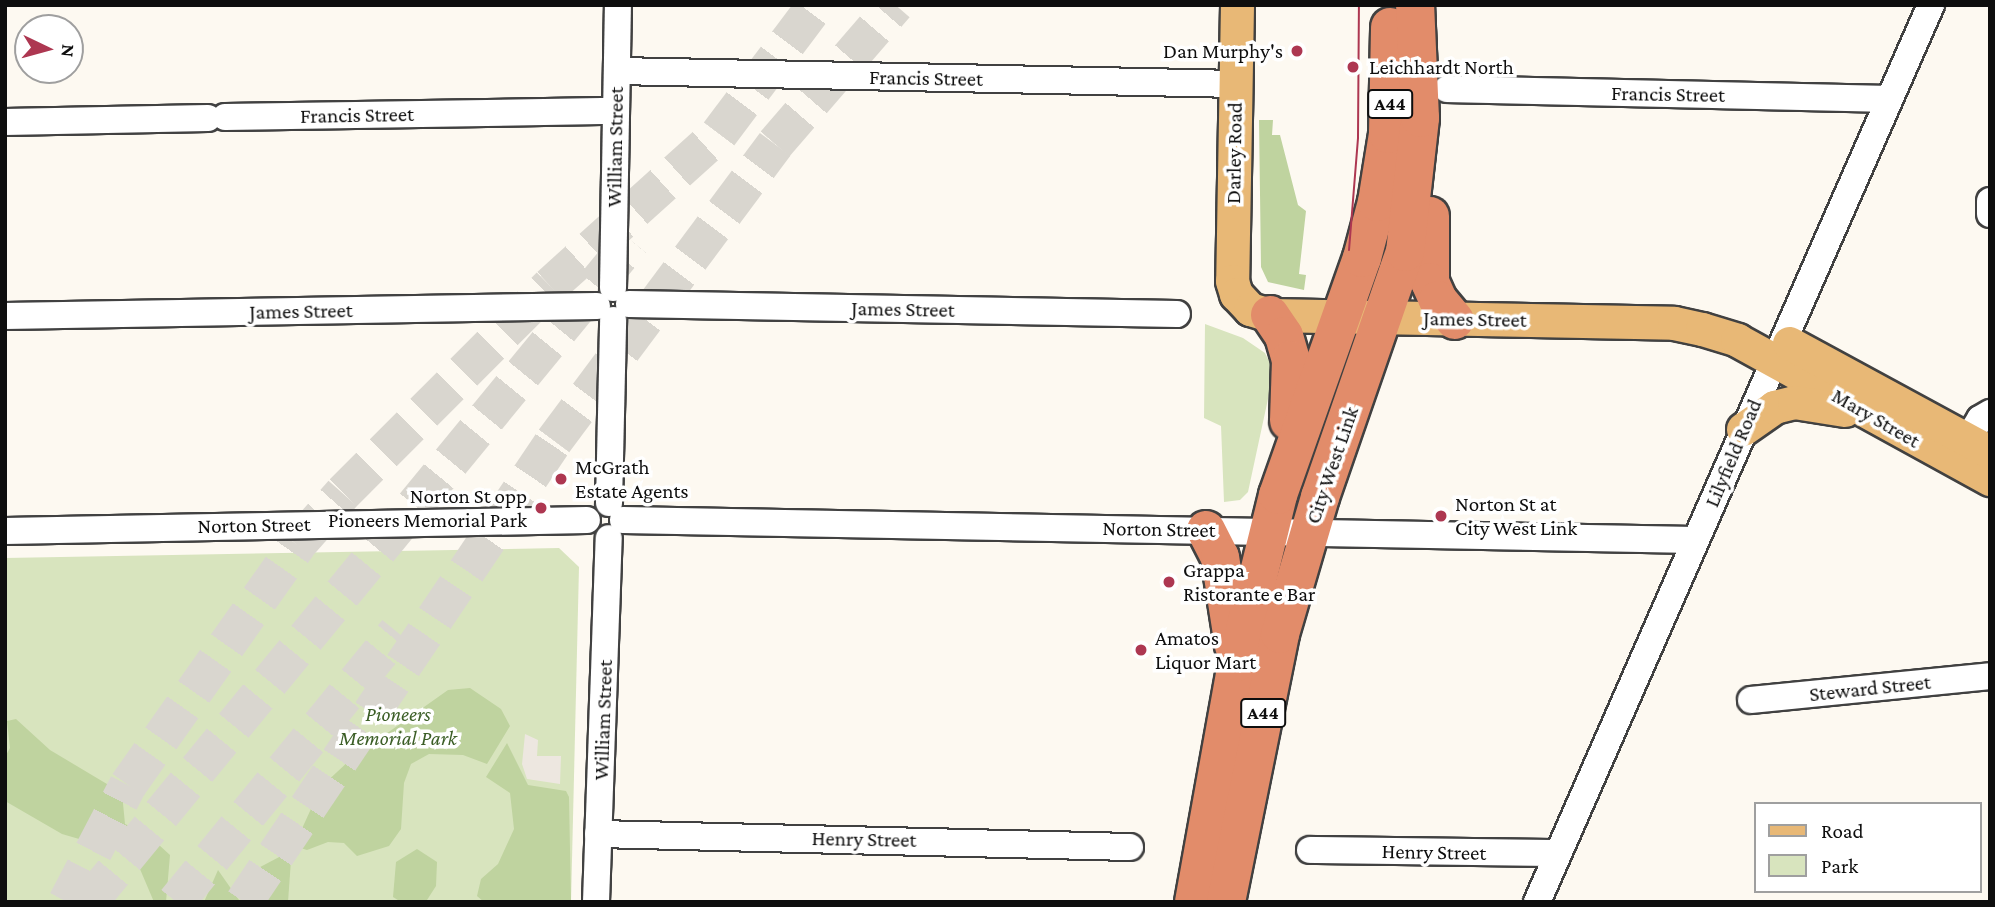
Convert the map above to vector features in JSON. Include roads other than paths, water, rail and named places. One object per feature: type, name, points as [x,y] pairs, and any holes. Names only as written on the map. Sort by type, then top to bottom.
[{"type":"highway","name":"A44","points":[[1342,317],[1377,202],[1388,134],[1390,5]]},
{"type":"highway","name":"A44","points":[[1386,318],[1405,252],[1416,164],[1420,118],[1415,5]]},
{"type":"highway","points":[[1416,164],[1431,203],[1430,282],[1438,300],[1455,320]]},
{"type":"highway","points":[[1255,308],[1284,336],[1292,360],[1288,430],[1293,450]]},
{"type":"highway","name":"City West Link","points":[[1194,902],[1237,662],[1269,530],[1293,450],[1342,317]]},
{"type":"highway","name":"City West Link","points":[[1226,902],[1280,634],[1310,532],[1386,318]]},
{"type":"highway","points":[[1206,530],[1220,557],[1237,662]]},
{"type":"main road","name":"Darley Road","points":[[1237,5],[1232,273],[1255,308]]},
{"type":"main road","name":"James Street","points":[[1255,308],[1342,317],[1455,320],[1674,323],[1722,317],[1745,321],[1778,350]]},
{"type":"main road","name":"Mary Street","points":[[1778,350],[1867,416],[1970,450]]},
{"type":"main road","name":"Mary Street","points":[[1778,350],[1970,450]]},
{"type":"main road","points":[[1742,429],[1774,407],[1794,402],[1808,401],[1867,416]]},
{"type":"main road","points":[[1970,450],[1990,479]]},
{"type":"street","name":"William Street","points":[[596,902],[614,520],[613,305],[618,5]]},
{"type":"street","name":"Lilyfield Road","points":[[1537,902],[1930,5]]},
{"type":"street","name":"Francis Street","points":[[617,71],[1236,84]]},
{"type":"street","name":"Francis Street","points":[[1447,89],[1889,99]]},
{"type":"street","name":"Francis Street","points":[[5,122],[616,111]]},
{"type":"street","name":"James Street","points":[[5,316],[613,305],[1177,314]]},
{"type":"street","points":[[1970,450],[1990,413]]},
{"type":"street","name":"Norton Street","points":[[5,531],[587,520],[596,536],[614,520],[1269,530],[1695,540]]},
{"type":"street","name":"Steward Street","points":[[1751,700],[1990,676]]},
{"type":"street","name":"Henry Street","points":[[598,834],[1130,847]]},
{"type":"street","name":"Henry Street","points":[[1310,850],[1558,853]]},
{"type":"tunnel","points":[[67,902],[128,785],[297,545],[343,493],[550,286],[719,134],[816,5]]},
{"type":"tunnel","points":[[244,902],[554,441],[775,144],[895,5]]},
{"type":"tunnel","points":[[89,902],[632,241]]},
{"type":"tunnel","points":[[176,902],[397,632]]},
{"type":"tram line","points":[[1349,250],[1358,138],[1359,5]]},
{"type":"place","name":"Dan Murphy's","points":[[1297,51]]},
{"type":"place","name":"Leichhardt North","points":[[1353,67]]},
{"type":"place","name":"McGrath Estate Agents","points":[[561,479]]},
{"type":"place","name":"Norton St opp Pioneers Memorial Park","points":[[541,508]]},
{"type":"place","name":"Norton St at City West Link","points":[[1441,516]]},
{"type":"place","name":"Grappa Ristorante e Bar","points":[[1169,582]]},
{"type":"place","name":"Amatos Liquor Mart","points":[[1141,650]]},
{"type":"park label","name":"Pioneers Memorial Park","points":[[398,726]]}]
